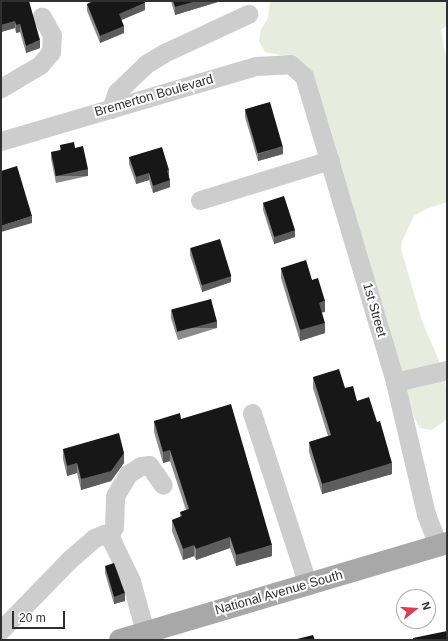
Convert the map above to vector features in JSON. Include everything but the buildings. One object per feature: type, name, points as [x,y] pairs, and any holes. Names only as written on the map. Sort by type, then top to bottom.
[{"type":"main road","name":"National Avenue South","points":[[120,640],[442,545]]},
{"type":"street","points":[[111,109],[117,92],[146,64],[164,53],[248,14]]},
{"type":"street","points":[[1,88],[40,65],[51,52],[52,35],[42,16]]},
{"type":"street","name":"Bremerton Boulevard","points":[[1,141],[256,66],[290,64],[304,76]]},
{"type":"street","name":"1st Street","points":[[304,76],[395,382],[426,514],[442,545]]},
{"type":"street","points":[[200,200],[330,160]]},
{"type":"street","points":[[395,382],[447,370]]},
{"type":"street","points":[[252,413],[308,585]]},
{"type":"street","points":[[108,537],[114,527],[116,496],[128,474],[141,466],[149,465],[163,485]]},
{"type":"street","points":[[1,630],[74,555],[94,538],[104,534],[108,537],[131,581],[145,632]]},
{"type":"shaded area","points":[[270,1],[447,1],[447,25],[441,30],[447,63],[447,202],[424,210],[414,216],[402,241],[401,249],[422,321],[440,363],[447,391],[447,419],[432,430],[420,428],[414,417],[290,57],[265,52],[259,41],[261,29],[268,18]]}]
